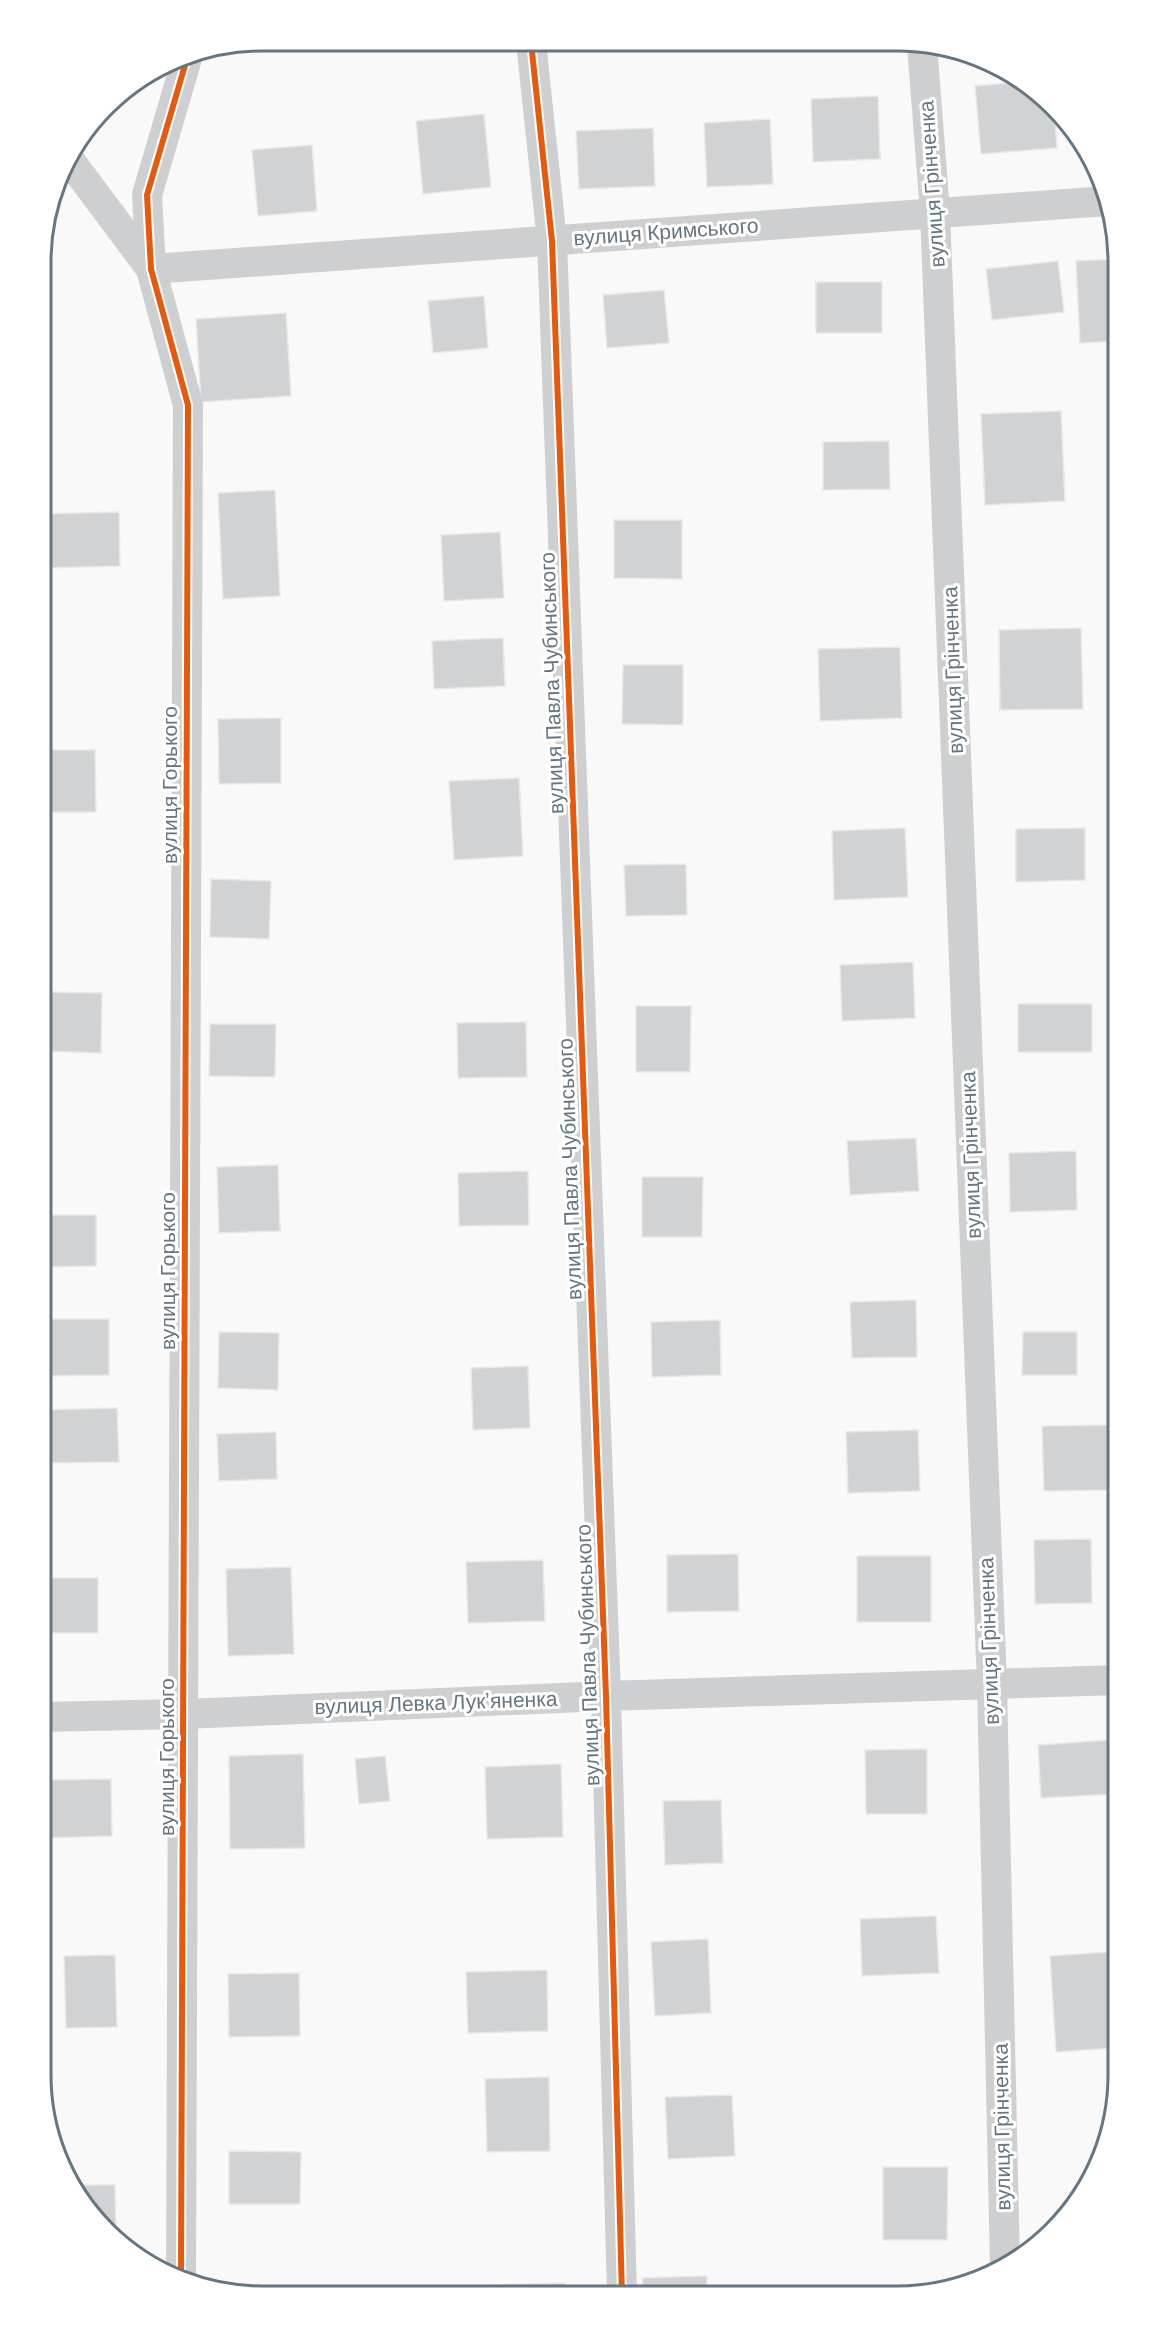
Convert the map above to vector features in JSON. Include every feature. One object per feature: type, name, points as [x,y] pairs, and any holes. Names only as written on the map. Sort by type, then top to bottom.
[{"type":"street","name":"вулиця Павла Чубинського","points":[[532,51],[552,241],[606,1696],[622,2286]]},
{"type":"street","name":"вулиця Грінченка","points":[[923,53],[935,212],[992,1685],[1005,2256]]},
{"type":"street","points":[[151,269],[147,195],[185,66]]},
{"type":"street","points":[[74,166],[151,269]]},
{"type":"street","name":"вулиця Кримського","points":[[151,269],[1099,202]]},
{"type":"street","name":"вулиця Горького","points":[[151,269],[188,405],[182,2270]]},
{"type":"street","name":"вулиця Левка Лукʼяненка","points":[[51,1718],[606,1696],[1108,1680]]},
{"type":"building","points":[[1008,83],[1036,103],[1055,122],[1057,148],[981,154],[975,86]]},
{"type":"building","points":[[878,96],[880,159],[813,162],[811,99]]},
{"type":"building","points":[[484,114],[491,187],[423,194],[416,121]]},
{"type":"building","points":[[770,119],[773,184],[707,187],[704,123]]},
{"type":"building","points":[[653,128],[655,186],[579,189],[576,131]]},
{"type":"building","points":[[312,145],[317,211],[258,216],[252,150]]},
{"type":"building","points":[[1108,259],[1108,342],[1080,343],[1076,261]]},
{"type":"building","points":[[1058,261],[1064,312],[992,320],[986,269]]},
{"type":"building","points":[[816,282],[882,282],[882,333],[816,333]]},
{"type":"building","points":[[664,290],[669,343],[607,348],[603,295]]},
{"type":"building","points":[[484,296],[488,348],[433,353],[428,301]]},
{"type":"building","points":[[286,313],[291,396],[201,402],[196,319]]},
{"type":"building","points":[[1061,411],[1065,501],[985,505],[981,414]]},
{"type":"building","points":[[889,441],[890,489],[823,490],[823,442]]},
{"type":"building","points":[[275,490],[280,596],[223,599],[218,493]]},
{"type":"building","points":[[119,512],[120,566],[51,568],[51,514]]},
{"type":"building","points":[[614,520],[682,520],[682,579],[614,578]]},
{"type":"building","points":[[500,532],[504,598],[444,601],[441,535]]},
{"type":"building","points":[[1081,628],[1083,709],[1000,710],[999,630]]},
{"type":"building","points":[[503,638],[505,686],[434,689],[432,641]]},
{"type":"building","points":[[900,647],[902,718],[820,721],[818,649]]},
{"type":"building","points":[[623,665],[683,665],[683,725],[622,724]]},
{"type":"building","points":[[281,718],[281,783],[219,784],[218,719]]},
{"type":"building","points":[[51,750],[95,750],[96,812],[51,812]]},
{"type":"building","points":[[519,778],[523,856],[454,860],[449,781]]},
{"type":"building","points":[[905,828],[908,897],[834,900],[832,831]]},
{"type":"building","points":[[1085,828],[1085,880],[1016,882],[1016,829]]},
{"type":"building","points":[[686,864],[687,915],[626,916],[624,865]]},
{"type":"building","points":[[211,879],[271,881],[269,939],[210,937]]},
{"type":"building","points":[[913,962],[915,1018],[842,1021],[840,965]]},
{"type":"building","points":[[51,992],[102,993],[101,1053],[51,1051]]},
{"type":"building","points":[[1018,1004],[1092,1004],[1092,1052],[1018,1052]]},
{"type":"building","points":[[636,1006],[691,1006],[690,1072],[636,1072]]},
{"type":"building","points":[[526,1022],[527,1077],[458,1078],[457,1023]]},
{"type":"building","points":[[210,1024],[276,1024],[275,1077],[209,1076]]},
{"type":"building","points":[[916,1138],[919,1191],[850,1195],[847,1141]]},
{"type":"building","points":[[1076,1151],[1077,1210],[1010,1212],[1009,1153]]},
{"type":"building","points":[[278,1165],[280,1231],[219,1233],[217,1167]]},
{"type":"building","points":[[528,1171],[529,1225],[459,1226],[458,1173]]},
{"type":"building","points":[[642,1177],[703,1177],[702,1237],[642,1237]]},
{"type":"building","points":[[51,1215],[96,1215],[96,1266],[51,1267]]},
{"type":"building","points":[[916,1300],[917,1357],[852,1358],[850,1302]]},
{"type":"building","points":[[51,1319],[109,1319],[109,1375],[51,1376]]},
{"type":"building","points":[[720,1320],[721,1375],[652,1377],[651,1322]]},
{"type":"building","points":[[219,1332],[279,1333],[278,1390],[218,1388]]},
{"type":"building","points":[[1023,1332],[1077,1332],[1077,1375],[1022,1375]]},
{"type":"building","points":[[528,1366],[530,1428],[473,1430],[471,1368]]},
{"type":"building","points":[[117,1408],[119,1462],[51,1463],[51,1410]]},
{"type":"building","points":[[1108,1425],[1108,1490],[1044,1491],[1042,1426]]},
{"type":"building","points":[[918,1430],[920,1491],[848,1493],[846,1432]]},
{"type":"building","points":[[276,1432],[277,1479],[219,1481],[217,1434]]},
{"type":"building","points":[[1091,1539],[1092,1603],[1035,1604],[1034,1540]]},
{"type":"building","points":[[738,1554],[739,1611],[667,1612],[667,1555]]},
{"type":"building","points":[[857,1556],[931,1556],[931,1622],[857,1622]]},
{"type":"building","points":[[543,1560],[545,1621],[468,1623],[466,1562]]},
{"type":"building","points":[[291,1567],[294,1654],[228,1656],[226,1569]]},
{"type":"building","points":[[51,1578],[98,1578],[98,1633],[51,1633]]},
{"type":"building","points":[[1108,1740],[1108,1794],[1041,1798],[1038,1745]]},
{"type":"building","points":[[927,1749],[927,1814],[866,1814],[865,1750]]},
{"type":"building","points":[[303,1754],[305,1848],[230,1849],[229,1756]]},
{"type":"building","points":[[385,1756],[390,1801],[359,1804],[355,1759]]},
{"type":"building","points":[[561,1764],[563,1837],[487,1839],[485,1767]]},
{"type":"building","points":[[111,1779],[112,1836],[51,1838],[51,1780]]},
{"type":"building","points":[[721,1800],[723,1863],[665,1865],[663,1801]]},
{"type":"building","points":[[936,1916],[939,1973],[862,1976],[860,1919]]},
{"type":"building","points":[[708,1939],[711,2013],[655,2016],[651,1942]]},
{"type":"building","points":[[1108,1952],[1108,2048],[1056,2052],[1050,1956]]},
{"type":"building","points":[[115,1955],[117,2027],[66,2028],[64,1956]]},
{"type":"building","points":[[547,1970],[548,2031],[468,2033],[466,1972]]},
{"type":"building","points":[[299,1973],[300,2036],[229,2037],[228,1974]]},
{"type":"building","points":[[549,2077],[550,2151],[487,2152],[485,2079]]},
{"type":"building","points":[[732,2095],[735,2156],[668,2159],[665,2097]]},
{"type":"building","points":[[229,2151],[301,2152],[300,2204],[229,2204]]},
{"type":"building","points":[[883,2167],[948,2167],[947,2240],[883,2240]]},
{"type":"building","points":[[82,2185],[115,2185],[116,2227],[103,2214]]},
{"type":"building","points":[[707,2276],[707,2286],[642,2286],[642,2278]]},
{"type":"building","points":[[565,2283],[565,2286],[493,2285]]},
{"type":"cycle path","points":[[532,51],[552,241],[606,1696],[622,2286]]},
{"type":"cycle path","points":[[181,2270],[188,405],[151,269],[147,195],[185,66]]}]
